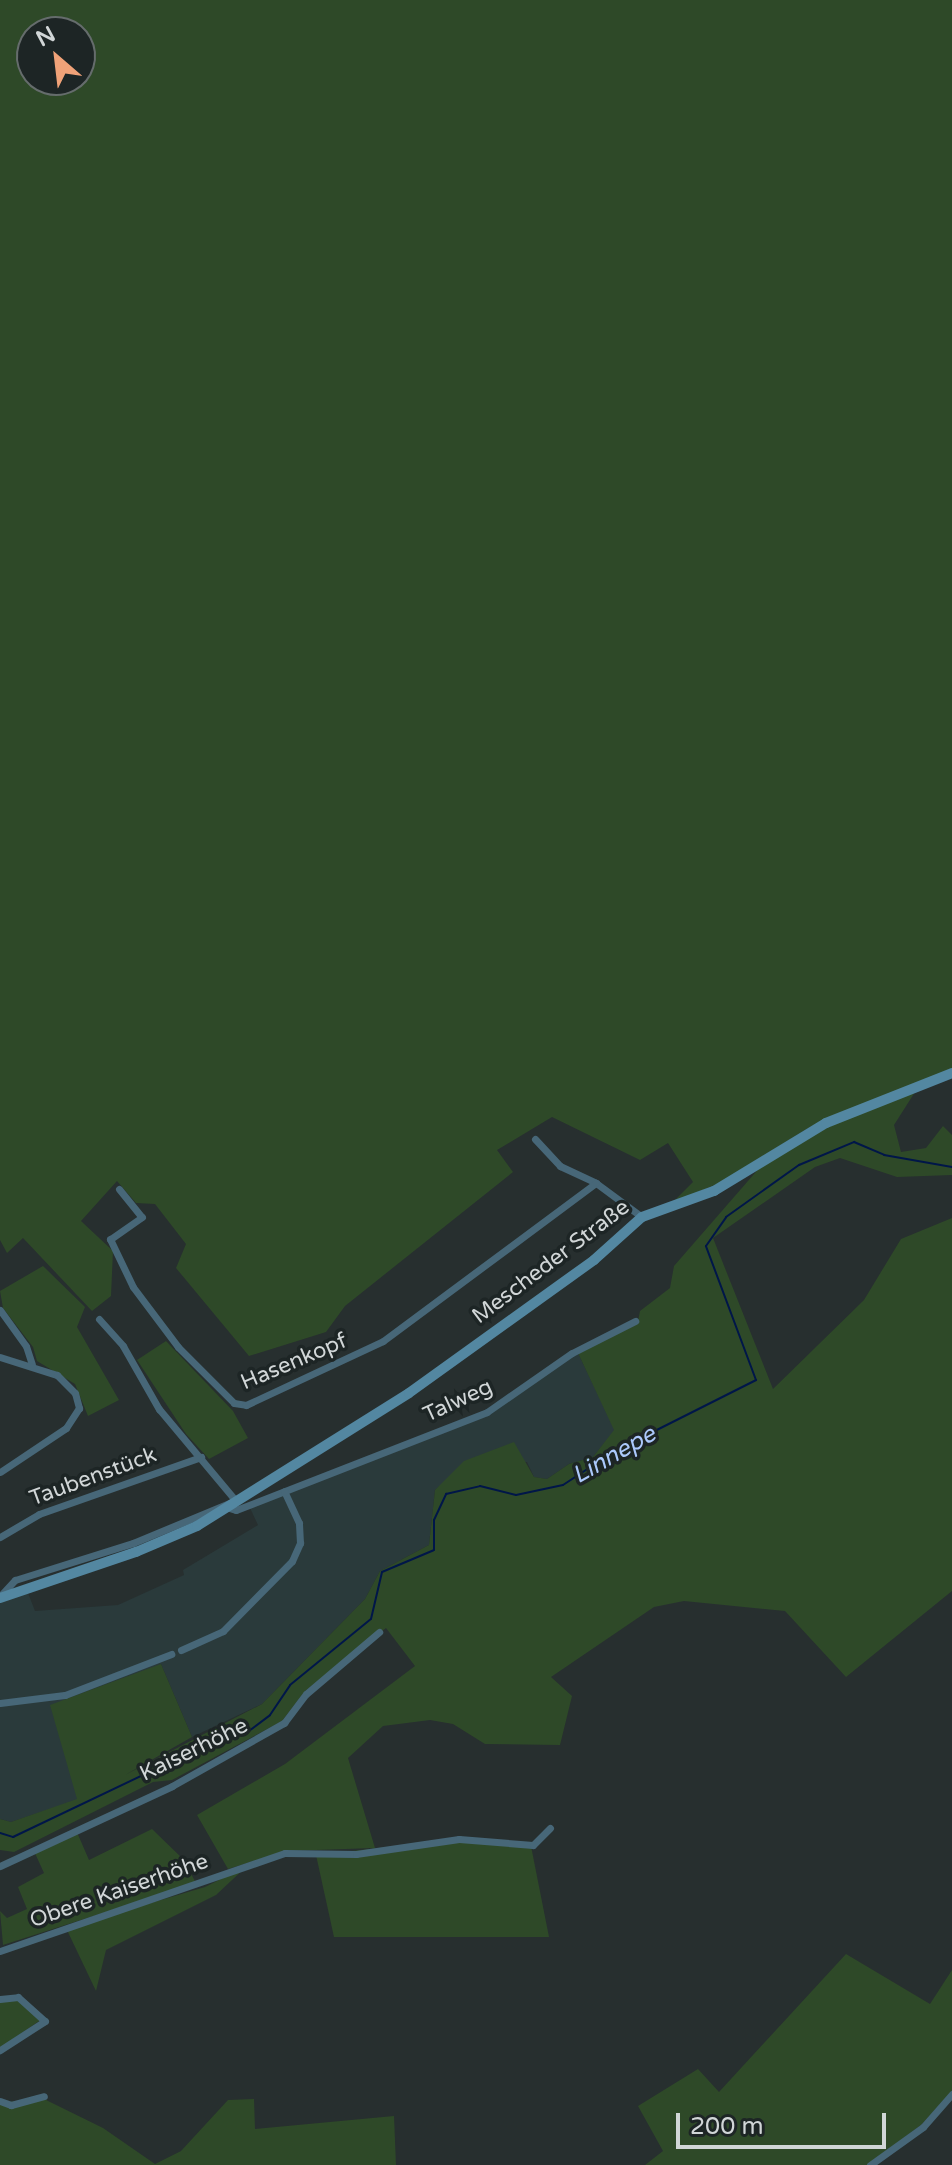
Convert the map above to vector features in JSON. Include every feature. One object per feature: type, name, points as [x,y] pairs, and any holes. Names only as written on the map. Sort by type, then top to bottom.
[{"type":"main road","name":"Mescheder Straße","points":[[0,1597],[160,1543],[231,1504],[409,1393],[594,1260],[642,1217],[714,1191],[826,1123],[952,1073]]},
{"type":"street","points":[[535,1139],[560,1166],[596,1183],[642,1217]]},
{"type":"street","name":"Hasenkopf","points":[[119,1189],[142,1217],[110,1239],[133,1287],[198,1368],[234,1403],[246,1405],[383,1341],[596,1183]]},
{"type":"street","points":[[0,1310],[28,1349],[32,1364]]},
{"type":"street","points":[[99,1319],[123,1346],[159,1409],[201,1457],[231,1504]]},
{"type":"street","name":"Talweg","points":[[231,1504],[236,1510],[487,1412],[572,1353],[635,1321]]},
{"type":"street","points":[[0,1357],[32,1364],[67,1384],[77,1397],[78,1412],[40,1449],[0,1472]]},
{"type":"street","name":"Taubenstück","points":[[0,1537],[39,1514],[201,1457]]},
{"type":"street","points":[[181,1650],[223,1631],[292,1561],[300,1543],[299,1523],[284,1491]]},
{"type":"street","name":"Kaiserhöhe","points":[[0,1866],[185,1779],[284,1723],[306,1694],[379,1632]]},
{"type":"street","points":[[0,1703],[65,1695],[171,1654]]},
{"type":"street","name":"Obere Kaiserhöhe","points":[[0,1951],[205,1884],[247,1863],[285,1853],[356,1854],[424,1840],[533,1845],[550,1828]]},
{"type":"street","points":[[0,1999],[18,1997],[45,2021],[0,2050]]},
{"type":"street","points":[[870,2165],[923,2127],[952,2094]]},
{"type":"street","points":[[0,2101],[11,2105],[44,2096]]},
{"type":"shaded area","points":[[578,1353],[615,1430],[593,1457],[569,1464],[547,1479],[534,1477],[527,1462],[459,1470],[435,1490],[429,1545],[380,1571],[365,1599],[262,1704],[192,1737],[161,1664],[77,1800],[11,1822],[0,1819],[0,1601],[28,1593],[35,1611],[118,1605],[184,1575],[183,1570],[258,1525],[250,1508],[486,1410]]},
{"type":"green space","points":[[0,0],[952,0],[952,1069],[810,1127],[717,1184],[672,1203],[693,1182],[668,1143],[640,1160],[552,1117],[497,1150],[513,1172],[345,1306],[326,1332],[249,1356],[176,1268],[186,1244],[155,1204],[136,1203],[117,1181],[81,1221],[113,1251],[111,1296],[92,1311],[23,1238],[7,1253],[0,1240]]},
{"type":"green space","points":[[915,1092],[894,1125],[901,1152],[926,1148],[943,1126],[952,1135],[952,1175],[897,1177],[840,1158],[815,1167],[713,1238],[773,1389],[864,1300],[901,1239],[952,1218],[952,1591],[846,1677],[785,1611],[684,1601],[654,1607],[551,1677],[572,1696],[560,1745],[485,1744],[453,1724],[430,1720],[383,1726],[348,1758],[375,1848],[286,1851],[228,1869],[197,1815],[285,1764],[415,1666],[386,1628],[305,1691],[282,1721],[172,1780],[153,1782],[14,1852],[0,1850],[0,1819],[11,1822],[77,1799],[50,1705],[161,1664],[192,1737],[125,1775],[262,1704],[365,1599],[380,1571],[429,1545],[435,1490],[464,1461],[514,1442],[534,1477],[547,1479],[569,1464],[593,1457],[614,1430],[578,1353],[638,1321],[640,1311],[670,1288],[674,1266],[761,1166],[835,1123]]},
{"type":"green space","points":[[43,1266],[85,1307],[77,1327],[119,1400],[88,1416],[75,1384],[37,1361],[33,1347],[3,1308],[0,1291]]},
{"type":"green space","points":[[166,1341],[233,1411],[248,1438],[209,1459],[186,1434],[137,1360]]},
{"type":"green space","points":[[152,1829],[183,1859],[196,1883],[3,1945],[0,1911],[7,1918],[27,1909],[18,1887],[44,1873],[34,1851],[76,1830],[89,1860]]},
{"type":"green space","points":[[441,1841],[531,1846],[549,1937],[334,1937],[316,1855]]},
{"type":"green space","points":[[247,1866],[216,1895],[106,1950],[96,1991],[66,1928],[205,1887]]},
{"type":"green space","points":[[846,1954],[930,2004],[952,1970],[952,2091],[921,2125],[867,2165],[645,2165],[663,2151],[638,2106],[698,2069],[719,2092]]},
{"type":"green space","points":[[18,1999],[42,2019],[0,2048],[0,2001]]},
{"type":"green space","points":[[42,2098],[103,2128],[155,2164],[181,2151],[228,2100],[254,2099],[255,2129],[394,2116],[396,2165],[0,2165],[0,2103]]},
{"type":"waterway","name":"Linnepe","points":[[0,1833],[13,1837],[227,1735],[249,1731],[270,1715],[290,1685],[371,1619],[382,1572],[434,1550],[434,1520],[446,1494],[480,1486],[516,1495],[563,1485],[615,1451],[756,1380],[706,1246],[726,1217],[799,1165],[854,1142],[884,1155],[952,1167]]}]
